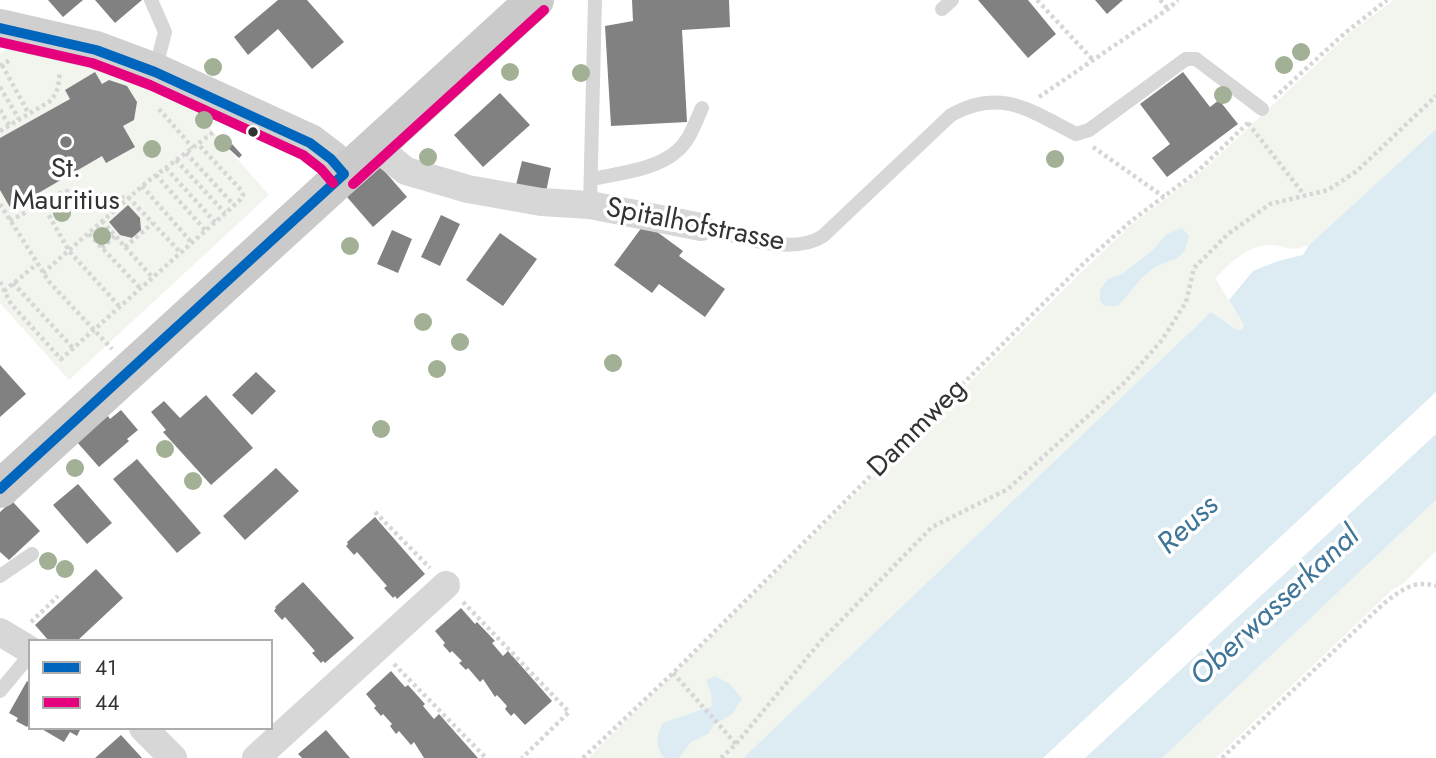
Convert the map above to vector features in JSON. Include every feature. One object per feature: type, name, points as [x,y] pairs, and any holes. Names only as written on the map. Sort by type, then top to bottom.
[{"type":"main road","points":[[0,489],[535,0]]},
{"type":"street","points":[[1,47],[96,50],[155,72],[310,143],[331,159],[344,174]]},
{"type":"street","name":"Spitalhofstrasse","points":[[375,146],[406,171],[468,189],[541,202],[591,192],[701,227]]},
{"type":"street","points":[[256,758],[446,585]]},
{"type":"street","points":[[145,730],[173,758]]},
{"type":"lane","points":[[151,0],[165,32],[155,72]]},
{"type":"lane","points":[[595,0],[591,192],[633,170],[667,158],[678,150],[689,137],[702,108]]},
{"type":"lane","points":[[1076,134],[1089,130],[1185,59],[1196,59],[1262,109]]},
{"type":"lane","name":"Spitalhofstrasse","points":[[701,227],[785,245],[812,243],[823,236],[951,115],[968,106],[988,101],[1007,102],[1023,107],[1076,134]]},
{"type":"lane","points":[[0,576],[32,554]]},
{"type":"lane","points":[[0,691],[18,644]]},
{"type":"path","points":[[1037,0],[1093,60]]},
{"type":"path","points":[[1160,0],[1168,9]]},
{"type":"path","points":[[1023,107],[1178,0]]},
{"type":"path","name":"Dammweg","points":[[583,758],[673,673],[1085,262],[1130,222],[1199,170],[1345,33],[1387,0]]},
{"type":"path","points":[[1,47],[29,114]]},
{"type":"path","points":[[0,131],[52,100],[58,88],[61,63]]},
{"type":"path","points":[[0,87],[19,119]]},
{"type":"path","points":[[721,758],[736,744],[821,641],[932,527],[1008,489],[1125,382],[1162,340],[1186,302],[1194,268],[1219,243],[1270,204],[1328,190],[1357,171],[1436,96]]},
{"type":"path","points":[[43,273],[142,186],[220,126],[232,108]]},
{"type":"path","points":[[0,110],[9,125]]},
{"type":"path","points":[[1247,123],[1305,197]]},
{"type":"path","points":[[1076,134],[1164,197]]},
{"type":"path","points":[[0,282],[11,304],[61,359],[243,195],[198,144]]},
{"type":"path","points":[[186,153],[234,205]]},
{"type":"path","points":[[176,160],[225,213]]},
{"type":"path","points":[[166,168],[215,222]]},
{"type":"path","points":[[156,175],[206,231]]},
{"type":"path","points":[[142,186],[192,243]]},
{"type":"path","points":[[10,221],[64,191],[129,198],[181,253]]},
{"type":"path","points":[[42,203],[69,251],[120,307]]},
{"type":"path","points":[[0,204],[50,283],[117,354]]},
{"type":"path","points":[[103,221],[153,278]]},
{"type":"path","points":[[125,247],[153,223]]},
{"type":"path","points":[[89,234],[141,289]]},
{"type":"path","points":[[102,247],[115,236]]},
{"type":"path","points":[[4,290],[37,264]]},
{"type":"path","points":[[13,283],[73,348]]},
{"type":"path","points":[[375,512],[569,712],[522,758]]},
{"type":"path","points":[[1222,758],[1383,604],[1405,587],[1427,583],[1436,586]]},
{"type":"path","points":[[18,644],[58,596]]},
{"type":"path","points":[[378,647],[486,758]]},
{"type":"path","points":[[673,673],[736,744]]},
{"type":"shaded area","points":[[1394,0],[1436,0],[1436,129],[1309,245],[1292,249],[1271,245],[1255,248],[1240,256],[1215,278],[1244,325],[1242,329],[1237,330],[1211,312],[743,758],[588,758],[1103,251],[1130,226],[1202,171],[1352,31]]},
{"type":"shaded area","points":[[13,47],[81,60],[188,103],[269,195],[69,380],[0,303],[0,53]]},
{"type":"shaded area","points":[[1436,500],[1436,551],[1404,583],[1393,589],[1216,758],[1162,758]]},
{"type":"water","name":"Reuss","points":[[1436,129],[1436,392],[1043,758],[743,758],[1211,312],[1237,330],[1242,329],[1244,325],[1229,300],[1253,271],[1303,255],[1309,245]]},
{"type":"water","points":[[1182,228],[1189,236],[1181,255],[1149,271],[1118,306],[1105,306],[1100,301],[1100,290],[1108,279],[1122,274],[1152,251],[1167,234]]},
{"type":"water","name":"Oberwasserkanal","points":[[1436,434],[1436,500],[1162,758],[1085,758]]},
{"type":"water","points":[[715,676],[730,684],[742,699],[731,715],[714,724],[708,734],[691,742],[679,758],[664,758],[657,741],[663,723],[712,706],[706,680]]},
{"type":"building","points":[[48,0],[83,0],[63,17]]},
{"type":"building","points":[[95,0],[142,0],[115,23]]},
{"type":"building","points":[[278,0],[307,0],[344,42],[312,69],[278,29],[248,55],[234,37]]},
{"type":"building","points":[[632,0],[729,0],[730,27],[682,30],[687,122],[611,126],[605,26],[633,21]]},
{"type":"building","points":[[978,0],[1028,0],[1056,34],[1028,58]]},
{"type":"building","points":[[1095,0],[1123,0],[1107,14]]},
{"type":"building","name":"St. Mauritius","points":[[95,72],[102,84],[109,80],[127,86],[137,102],[134,120],[123,126],[135,147],[106,163],[102,156],[11,209],[0,190],[0,138],[70,99],[65,90]]},
{"type":"building","points":[[1183,72],[1210,107],[1219,100],[1238,124],[1167,177],[1152,158],[1170,144],[1140,104]]},
{"type":"building","points":[[500,93],[530,125],[483,167],[454,135]]},
{"type":"building","points":[[232,144],[242,155],[239,158],[228,148]]},
{"type":"building","points":[[522,161],[551,168],[546,192],[516,185]]},
{"type":"building","points":[[381,167],[407,197],[373,227],[347,197]]},
{"type":"building","points":[[128,205],[140,218],[141,230],[132,238],[120,235],[109,222]]},
{"type":"building","points":[[441,215],[460,224],[440,266],[421,257]]},
{"type":"building","points":[[645,223],[683,251],[679,256],[725,289],[705,317],[659,284],[652,293],[614,265]]},
{"type":"building","points":[[392,230],[412,239],[398,273],[377,264]]},
{"type":"building","points":[[500,233],[537,259],[503,306],[466,280]]},
{"type":"building","points":[[0,365],[26,394],[0,417]]},
{"type":"building","points":[[256,372],[276,391],[252,415],[232,395]]},
{"type":"building","points":[[206,395],[253,448],[211,485],[163,432],[166,430],[151,412],[164,401],[180,418]]},
{"type":"building","points":[[121,410],[138,430],[99,467],[77,442],[108,416],[110,419]]},
{"type":"building","points":[[137,459],[201,533],[177,553],[113,479]]},
{"type":"building","points":[[276,468],[299,491],[245,540],[223,516]]},
{"type":"building","points":[[78,484],[112,523],[87,544],[53,505]]},
{"type":"building","points":[[12,501],[40,531],[9,560],[0,552],[0,512]]},
{"type":"building","points":[[375,517],[425,574],[397,599],[384,588],[387,586],[357,552],[354,555],[346,546],[347,542]]},
{"type":"building","points":[[96,569],[123,598],[79,639],[47,639],[35,625]]},
{"type":"building","points":[[303,582],[354,638],[325,663],[321,663],[312,653],[315,651],[285,617],[282,620],[274,611],[275,607]]},
{"type":"building","points":[[461,608],[495,641],[492,643],[503,656],[508,651],[552,701],[525,725],[514,713],[511,716],[505,709],[507,706],[497,695],[495,697],[483,679],[480,682],[468,668],[466,670],[459,663],[462,661],[452,651],[450,653],[435,631]]},
{"type":"building","points":[[391,671],[405,687],[408,685],[434,719],[439,714],[478,758],[424,758],[414,742],[411,745],[399,731],[396,734],[390,726],[392,724],[374,708],[376,706],[366,694]]},
{"type":"building","points":[[27,681],[28,726],[16,721],[18,718],[9,713]]},
{"type":"building","points":[[43,730],[80,730],[77,736],[70,732],[64,742]]},
{"type":"building","points":[[326,730],[350,758],[302,758],[298,754]]},
{"type":"building","points":[[121,735],[142,758],[95,758]]},
{"type":"transit line","name":"44","points":[[353,184],[544,10]]},
{"type":"transit line","name":"41","points":[[0,28],[96,50],[155,72],[310,143],[331,159],[344,174]]},
{"type":"transit line","name":"44","points":[[0,42],[92,63],[150,85],[303,155],[333,183]]},
{"type":"transit line","name":"41","points":[[0,489],[344,174]]},
{"type":"place","name":"St. Mauritius","points":[[66,142]]}]
